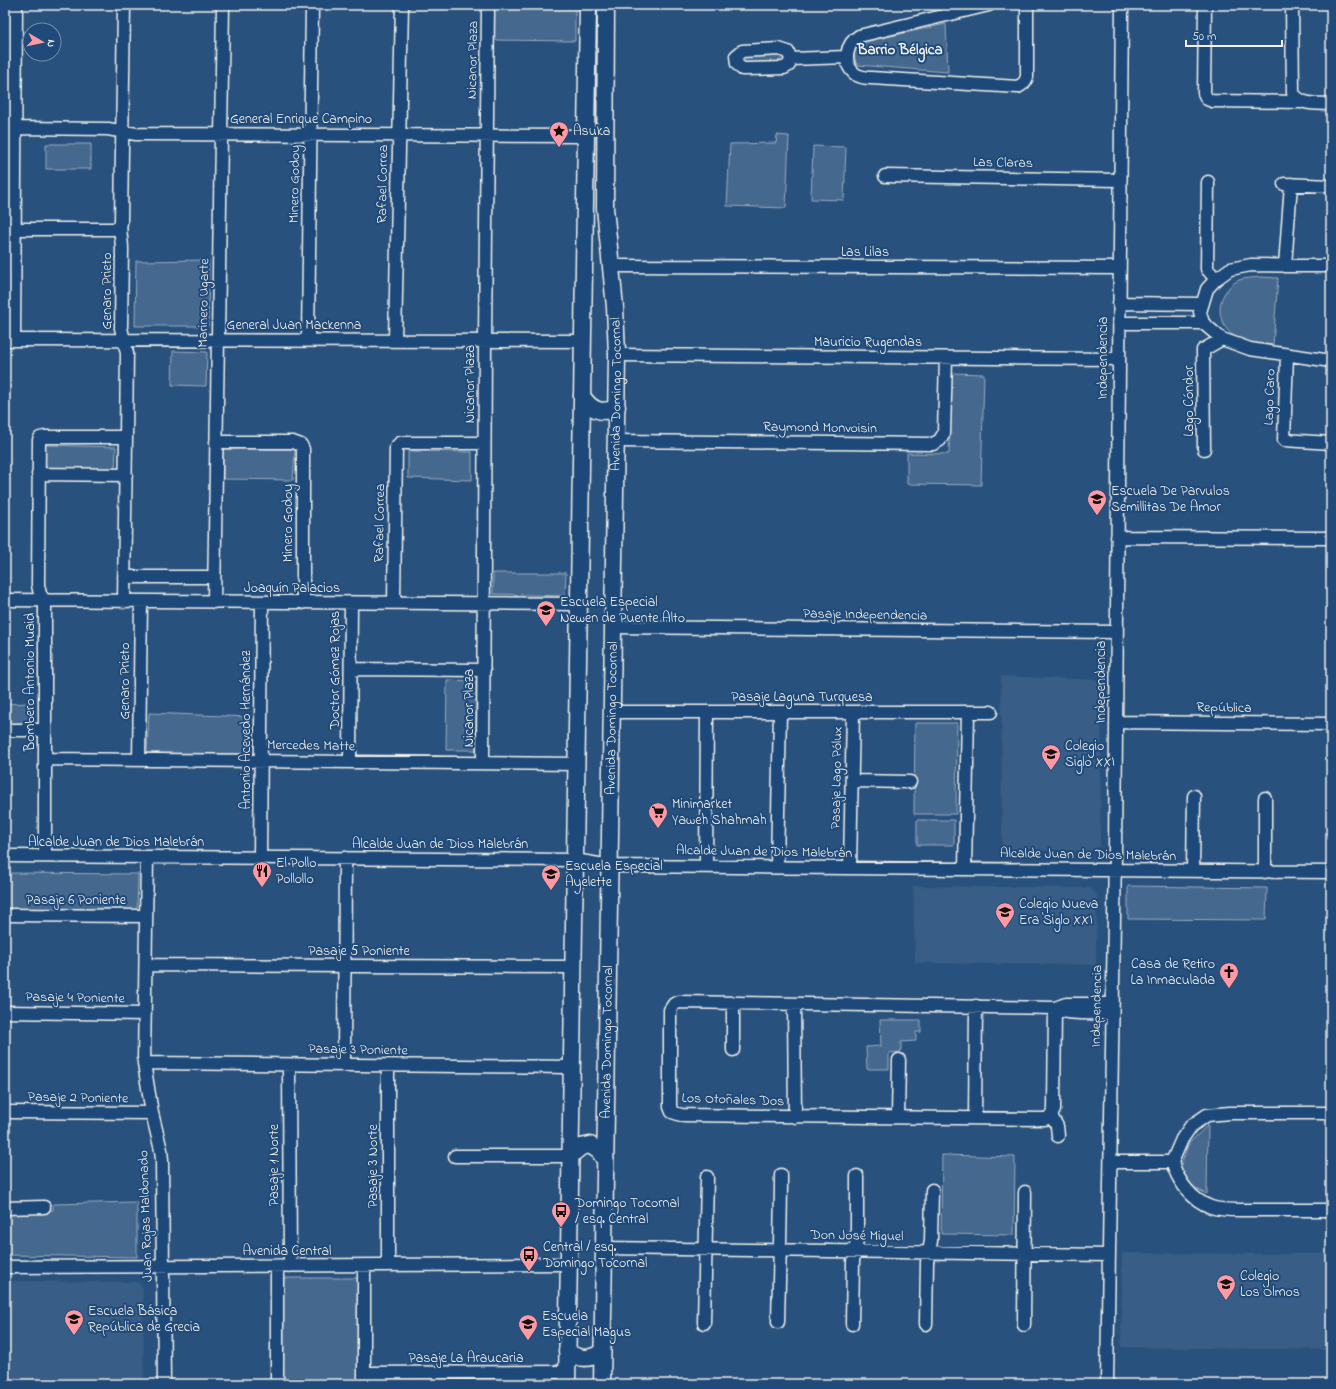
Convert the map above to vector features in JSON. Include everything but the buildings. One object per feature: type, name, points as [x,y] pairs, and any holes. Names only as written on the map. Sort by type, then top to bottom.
[{"type":"main road","points":[[567,1378],[588,5]]},
{"type":"main road","name":"Avenida Domingo Tocornal","points":[[602,1384],[617,406],[615,307],[605,208],[606,5]]},
{"type":"main road","points":[[582,396],[589,405],[597,410],[606,411],[617,406]]},
{"type":"main road","points":[[570,1156],[581,1147],[590,1145],[599,1151],[605,1160]]},
{"type":"main road","points":[[567,1350],[573,1355],[585,1358],[591,1358],[602,1352]]},
{"type":"street","points":[[9,340],[14,229],[15,128],[10,108],[10,63],[16,5]]},
{"type":"street","name":"Genaro Prieto","points":[[124,5],[121,222],[119,227],[122,243],[121,334],[127,353],[124,602]]},
{"type":"street","name":"Marinero Ugarte","points":[[214,602],[223,5]]},
{"type":"street","name":"Minero Godoy","points":[[308,340],[312,5]]},
{"type":"street","name":"Rafael Correa","points":[[395,340],[402,5]]},
{"type":"street","name":"Nicanor Plaza","points":[[483,763],[488,5]]},
{"type":"street","points":[[989,5],[859,36],[851,42],[848,47],[848,64],[854,73],[864,77],[1018,87],[1024,83],[1027,76],[1027,5]]},
{"type":"street","name":"Independencia","points":[[1107,1384],[1117,632],[1122,5]]},
{"type":"street","points":[[1205,5],[1204,93],[1207,99],[1331,104]]},
{"type":"street","points":[[1292,5],[1293,93],[1296,98],[1302,102]]},
{"type":"street","points":[[792,59],[847,57]]},
{"type":"street","name":"General Enrique Campino","points":[[15,128],[108,129],[136,134],[586,136]]},
{"type":"street","name":"Las Claras","points":[[885,176],[1120,180]]},
{"type":"street","points":[[1208,182],[1207,269],[1216,279]]},
{"type":"street","points":[[1285,266],[1288,184],[1331,186]]},
{"type":"street","points":[[14,229],[115,229],[119,227]]},
{"type":"street","points":[[1331,266],[1252,265],[1230,269],[1216,279],[1207,289],[1200,312],[1203,323],[1222,339],[1250,349],[1331,361]]},
{"type":"street","name":"Las Lilas","points":[[611,266],[1119,268]]},
{"type":"street","points":[[1119,303],[1202,304]]},
{"type":"street","points":[[1119,323],[1203,323]]},
{"type":"street","name":"Lago Cóndor","points":[[1205,450],[1203,350],[1222,339]]},
{"type":"street","name":"General Juan Mackenna","points":[[9,340],[583,341]]},
{"type":"street","name":"Mauricio Rugendas","points":[[617,355],[1118,359]]},
{"type":"street","name":"Lago Caro","points":[[1287,355],[1284,440],[1331,443]]},
{"type":"street","name":"Raymond Monvoisin","points":[[616,441],[933,444],[940,440],[944,433],[946,358]]},
{"type":"street","name":"Bombero Antonio Muaid","points":[[45,856],[45,601],[40,594],[38,585],[38,443],[40,438],[45,437],[126,437]]},
{"type":"street","name":"Minero Godoy","points":[[216,442],[293,442],[301,445],[304,453],[303,603]]},
{"type":"street","name":"Rafael Correa","points":[[394,603],[396,450],[398,444],[484,443]]},
{"type":"street","points":[[38,474],[126,475]]},
{"type":"street","points":[[1117,537],[1331,538]]},
{"type":"street","points":[[124,577],[214,577]]},
{"type":"street","name":"Joaquín Palacios","points":[[5,600],[579,604]]},
{"type":"street","name":"Genaro Prieto","points":[[139,760],[141,602]]},
{"type":"street","name":"Antonio Acevedo Hernández","points":[[260,858],[262,602]]},
{"type":"street","name":"Doctor Gómez Rojas","points":[[350,762],[351,603]]},
{"type":"street","name":"Pasaje Independencia","points":[[614,627],[1117,632]]},
{"type":"street","points":[[351,669],[484,670]]},
{"type":"street","name":"Pasaje Laguna Turquesa","points":[[613,712],[991,712]]},
{"type":"street","points":[[706,866],[707,712]]},
{"type":"street","points":[[777,867],[780,712]]},
{"type":"street","name":"Pasaje Lago Pólux","points":[[850,868],[853,712]]},
{"type":"street","points":[[964,869],[968,712]]},
{"type":"street","name":"República","points":[[1116,722],[1331,724]]},
{"type":"street","points":[[5,730],[45,730]]},
{"type":"street","name":"Mercedes Matte","points":[[45,759],[576,764]]},
{"type":"street","points":[[852,781],[910,782]]},
{"type":"street","points":[[1193,871],[1194,796]]},
{"type":"street","points":[[1264,798],[1265,872]]},
{"type":"street","name":"Alcalde Juan de Dios Malebrán","points":[[5,856],[575,860],[610,866],[1331,872]]},
{"type":"street","name":"Juan Rojas Maldonado","points":[[147,857],[144,1063],[152,1113],[162,1160],[164,1384]]},
{"type":"street","points":[[344,1065],[345,858]]},
{"type":"street","name":"Pasaje 6 Poniente","points":[[5,915],[146,916]]},
{"type":"street","name":"Pasaje 5 Poniente","points":[[146,965],[573,967]]},
{"type":"street","name":"Los Otoñales Dos","points":[[1051,1116],[1042,1119],[678,1115],[672,1112],[670,1104],[670,1014],[672,1007],[677,1003],[682,1002],[1055,1008],[1066,1012],[1112,1008]]},
{"type":"street","points":[[733,1050],[734,1003]]},
{"type":"street","name":"Los Otoñales Dos","points":[[794,1004],[794,1117]]},
{"type":"street","name":"Los Otoñales Dos","points":[[1055,1008],[1061,1004],[1100,1004],[1112,1008]]},
{"type":"street","points":[[974,1118],[976,1006]]},
{"type":"street","points":[[1055,1008],[1054,1110],[1051,1116],[1057,1126],[1058,1136]]},
{"type":"street","name":"Pasaje 4 Poniente","points":[[5,1012],[145,1014]]},
{"type":"street","points":[[898,1117],[899,1060]]},
{"type":"street","name":"Pasaje 3 Poniente","points":[[144,1063],[572,1067]]},
{"type":"street","name":"Pasaje 1 Norte","points":[[289,1065],[290,1266]]},
{"type":"street","name":"Pasaje 3 Norte","points":[[388,1066],[388,1266]]},
{"type":"street","name":"Pasaje 2 Poniente","points":[[5,1112],[152,1113]]},
{"type":"street","points":[[1331,1113],[1230,1113],[1207,1115],[1191,1126],[1182,1139],[1172,1162],[1176,1175],[1191,1194],[1199,1201],[1212,1208],[1229,1210],[1331,1210]]},
{"type":"street","points":[[456,1156],[570,1156]]},
{"type":"street","points":[[1110,1162],[1172,1162]]},
{"type":"street","points":[[778,1322],[781,1175]]},
{"type":"street","points":[[852,1324],[853,1261],[857,1240],[857,1176]]},
{"type":"street","points":[[704,1323],[707,1177]]},
{"type":"street","points":[[926,1324],[927,1262],[931,1241],[932,1190]]},
{"type":"street","points":[[1024,1325],[1025,1192]]},
{"type":"street","points":[[5,1208],[44,1207]]},
{"type":"street","name":"Don José Miguel","points":[[604,1248],[1109,1255]]},
{"type":"street","name":"Avenida Central","points":[[5,1267],[569,1264]]},
{"type":"street","points":[[277,1266],[277,1384]]},
{"type":"street","points":[[364,1266],[364,1379]]},
{"type":"street","name":"Pasaje La Araucaria","points":[[364,1379],[567,1378]]},
{"type":"shaded area","points":[[492,5],[575,5],[575,41],[492,40]]},
{"type":"shaded area","points":[[946,24],[948,72],[857,65],[855,53],[859,43]]},
{"type":"shaded area","points":[[774,53],[784,57],[775,64],[750,64],[741,61],[747,54]]},
{"type":"shaded area","points":[[777,135],[789,136],[786,208],[727,206],[730,144],[776,143]]},
{"type":"shaded area","points":[[46,144],[91,144],[91,169],[46,169]]},
{"type":"shaded area","points":[[813,146],[846,147],[844,200],[811,199]]},
{"type":"shaded area","points":[[209,260],[208,326],[135,326],[136,261]]},
{"type":"shaded area","points":[[1246,278],[1278,278],[1273,345],[1250,342],[1237,338],[1226,329],[1221,316],[1220,310],[1223,296],[1235,282]]},
{"type":"shaded area","points":[[173,351],[207,352],[206,386],[172,385]]},
{"type":"shaded area","points":[[951,373],[984,374],[981,485],[907,484],[907,453],[949,454]]},
{"type":"shaded area","points":[[45,445],[116,447],[115,469],[45,468]]},
{"type":"shaded area","points":[[223,449],[295,449],[293,480],[223,479]]},
{"type":"shaded area","points":[[408,451],[472,452],[472,480],[408,478]]},
{"type":"shaded area","points":[[493,573],[566,573],[565,596],[493,594]]},
{"type":"shaded area","name":"Colegio Siglo XXI","points":[[1001,676],[1102,680],[1100,846],[1093,851],[1002,850]]},
{"type":"shaded area","points":[[447,680],[476,681],[476,750],[446,750]]},
{"type":"shaded area","points":[[33,703],[31,723],[5,724],[5,704]]},
{"type":"shaded area","points":[[149,713],[250,717],[249,754],[147,753]]},
{"type":"shaded area","points":[[915,723],[957,723],[956,814],[914,814]]},
{"type":"shaded area","points":[[917,820],[954,820],[954,845],[917,845]]},
{"type":"shaded area","points":[[5,873],[138,874],[137,912],[5,911]]},
{"type":"shaded area","name":"Colegio Nueva Era Siglo XXI","points":[[913,886],[1090,888],[1097,895],[1096,965],[915,963]]},
{"type":"shaded area","points":[[1128,886],[1267,888],[1266,920],[1128,919]]},
{"type":"shaded area","points":[[880,1020],[921,1020],[921,1032],[916,1032],[916,1041],[901,1042],[901,1052],[889,1053],[889,1069],[867,1069],[866,1047],[881,1046]]},
{"type":"shaded area","points":[[1208,1125],[1207,1194],[1192,1187],[1180,1167],[1189,1143]]},
{"type":"shaded area","points":[[942,1155],[1015,1157],[1014,1235],[941,1234]]},
{"type":"shaded area","points":[[137,1202],[137,1257],[5,1255],[5,1213],[53,1210],[53,1204]]},
{"type":"shaded area","name":"Colegio Los Olmos","points":[[1122,1253],[1331,1254],[1331,1350],[1121,1347]]},
{"type":"shaded area","points":[[283,1278],[360,1278],[359,1384],[282,1384]]},
{"type":"shaded area","name":"Escuela Básica República de Grecia","points":[[5,1281],[137,1282],[143,1288],[144,1384],[5,1384]]},
{"type":"place","name":"Asuka","points":[[559,148]]},
{"type":"place","name":"Escuela De Parvulos Semillitas De Amor","points":[[1097,516]]},
{"type":"place","name":"Escuela Especial Newen de Puente Alto","points":[[546,627]]},
{"type":"place","name":"Colegio Siglo XXI","points":[[1051,771]]},
{"type":"place","name":"Minimarket Yaweh Shahmah","points":[[658,829]]},
{"type":"place","name":"El Pollo Pollollo","points":[[262,888]]},
{"type":"place","name":"Escuela Especial Ayelette","points":[[551,891]]},
{"type":"place","name":"Colegio Nueva Era Siglo XXI","points":[[1005,929]]},
{"type":"place","name":"Casa de Retiro La Inmaculada","points":[[1229,989]]},
{"type":"place","name":"Domingo Tocornal / esq. Central","points":[[561,1228]]},
{"type":"place","name":"Central / esq. Domingo Tocornal","points":[[529,1272]]},
{"type":"place","name":"Colegio Los Olmos","points":[[1226,1301]]},
{"type":"place","name":"Escuela Básica República de Grecia","points":[[74,1336]]},
{"type":"place","name":"Escuela Especial Magus","points":[[528,1341]]},
{"type":"district","name":"Barrio Bélgica","points":[[900,50]]}]
